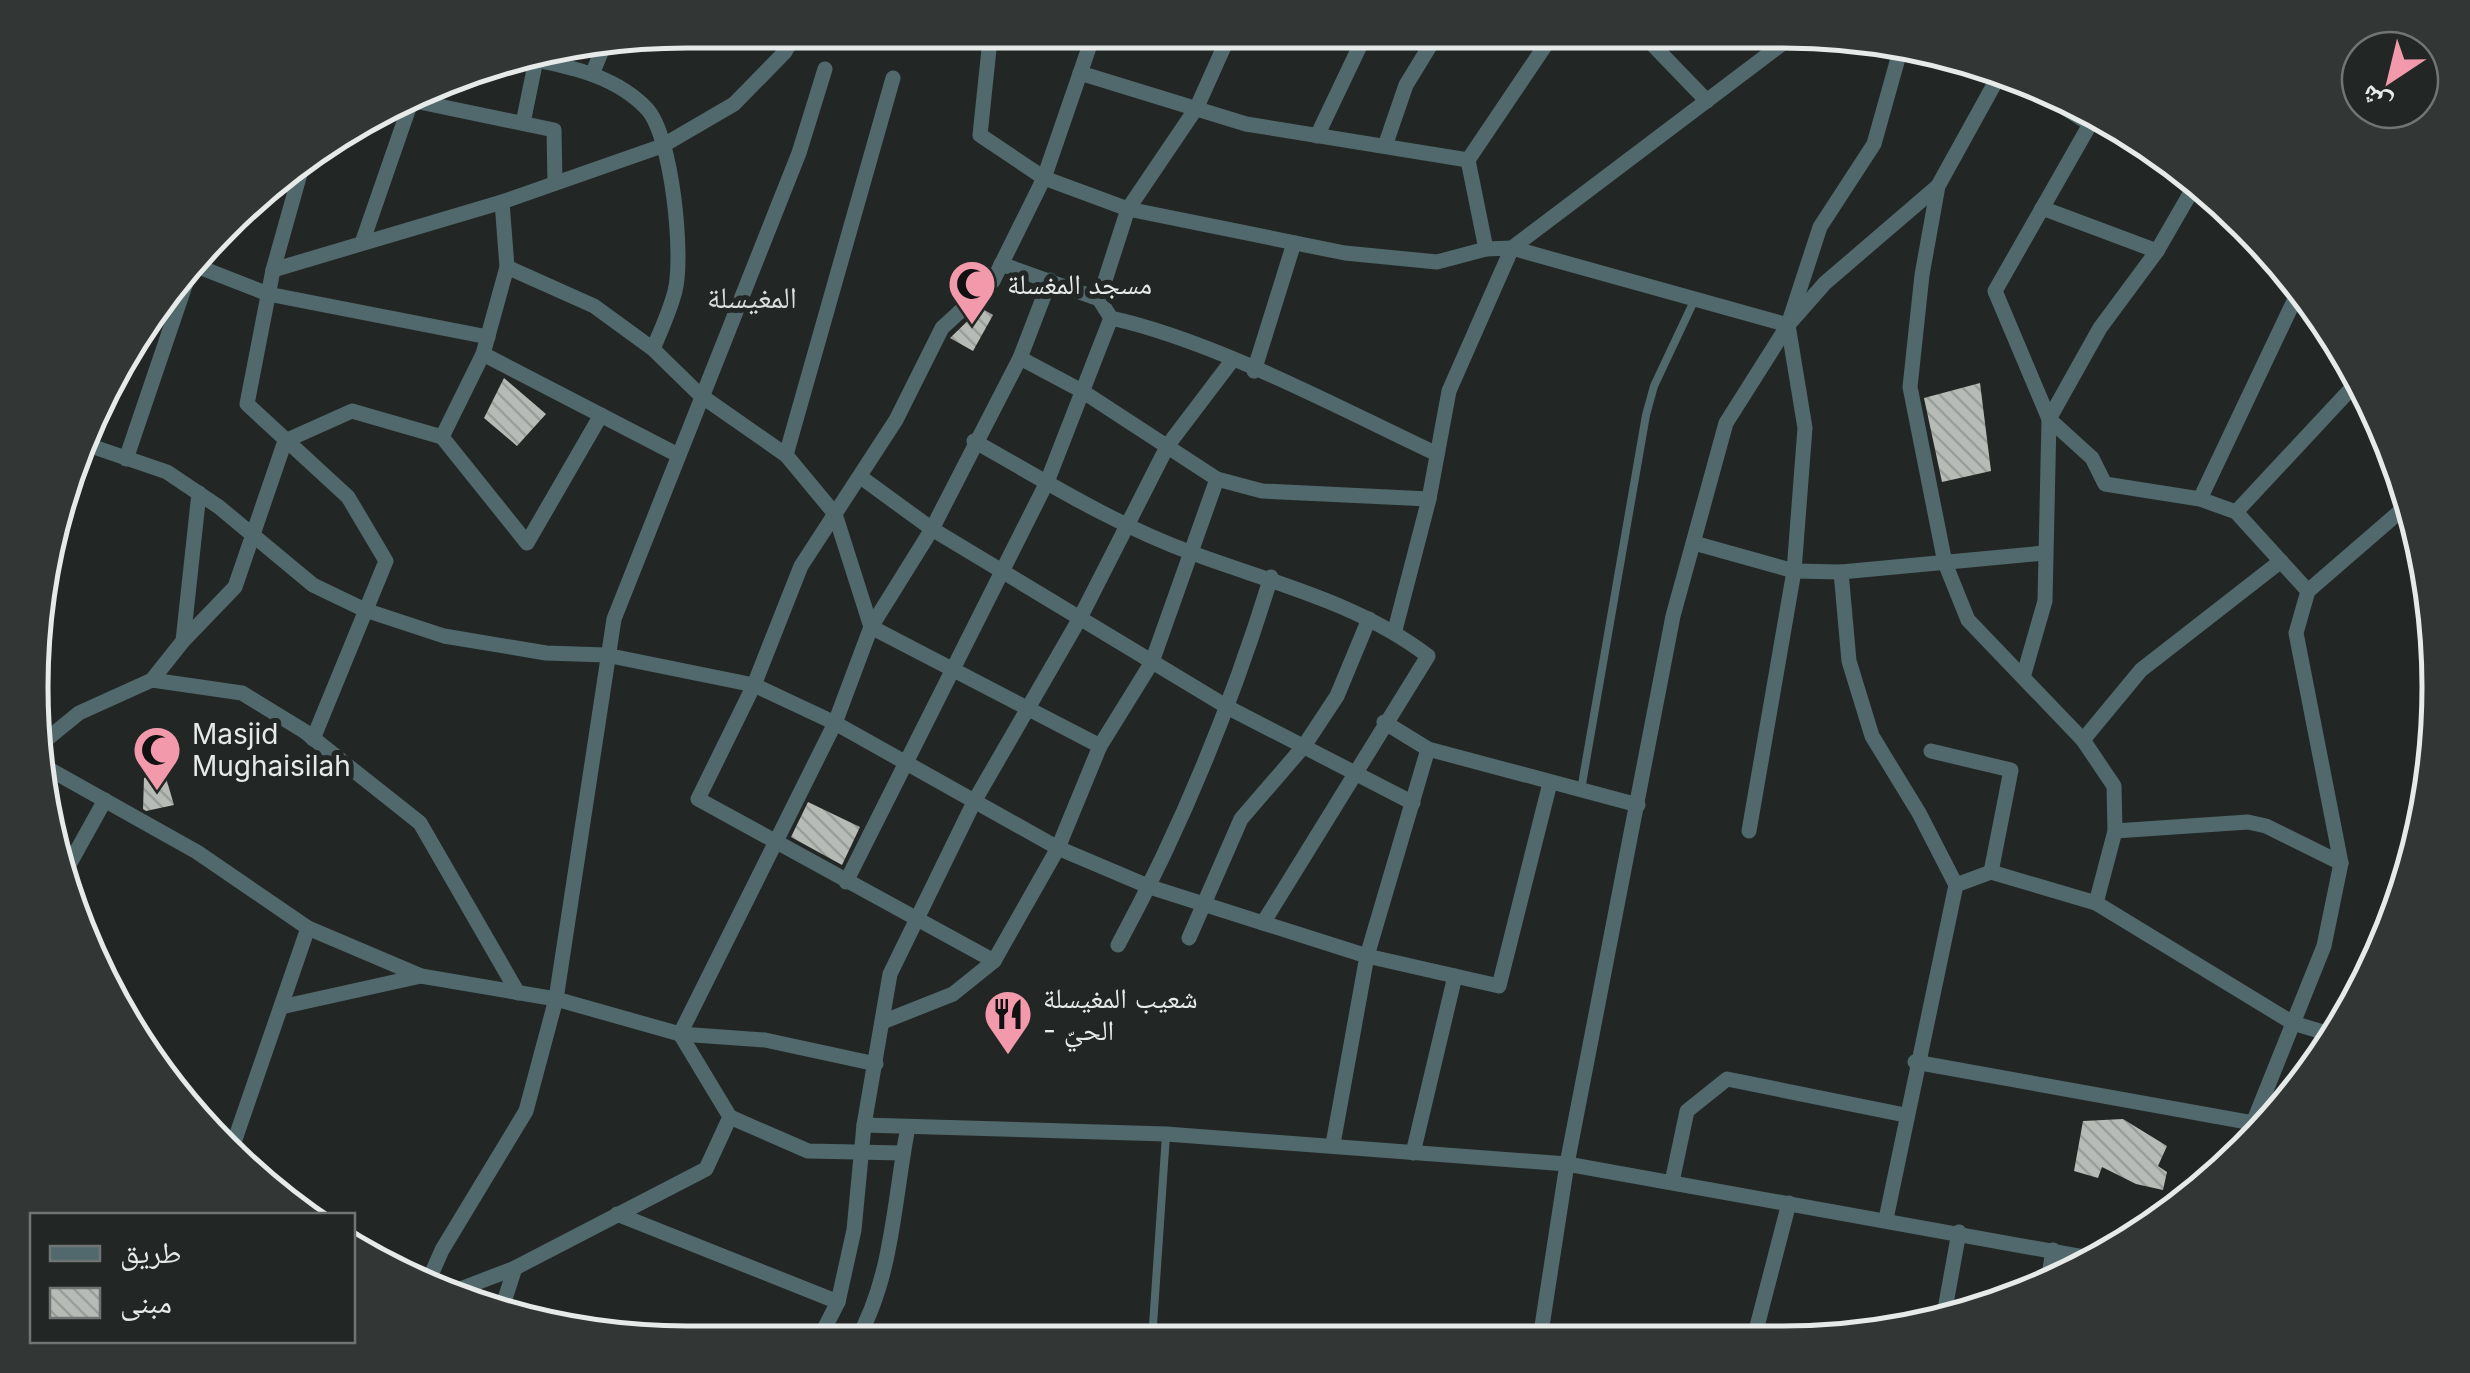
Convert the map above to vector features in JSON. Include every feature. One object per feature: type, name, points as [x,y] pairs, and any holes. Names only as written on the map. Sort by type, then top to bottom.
[{"type":"street","points":[[273,270],[502,202],[662,146],[734,104],[788,48]]},
{"type":"street","points":[[989,48],[980,135],[1044,178],[1128,209],[1294,243],[1437,262],[1486,249],[1512,248],[1788,325]]},
{"type":"street","points":[[994,960],[698,799],[754,685],[801,566],[862,478],[942,328],[993,282],[1044,178],[1089,48]]},
{"type":"street","points":[[1099,299],[1128,209],[1196,107],[1224,48]]},
{"type":"street","points":[[1317,136],[1359,48]]},
{"type":"street","points":[[1385,146],[1406,85],[1429,48]]},
{"type":"street","points":[[1486,249],[1468,160],[1544,48]]},
{"type":"street","points":[[1656,48],[1707,101]]},
{"type":"street","points":[[1395,630],[1428,499],[1449,392],[1512,248],[1777,48]]},
{"type":"street","points":[[593,72],[601,53]]},
{"type":"street","points":[[1749,831],[1794,571],[1805,428],[1788,325],[1820,228],[1874,144],[1898,58]]},
{"type":"street","points":[[554,62],[593,72],[649,110],[662,146],[677,223],[676,288],[654,349]]},
{"type":"street","points":[[523,123],[534,66]]},
{"type":"street","points":[[432,1273],[526,1111],[556,999],[614,619],[676,454],[799,153],[825,69]]},
{"type":"street","points":[[1080,73],[1246,124],[1468,160]]},
{"type":"street","points":[[786,455],[893,78]]},
{"type":"street","points":[[1994,83],[1938,186],[1922,275],[1910,387],[1945,564],[1968,620],[2024,674],[2083,740],[2114,786],[2116,831],[2096,903]]},
{"type":"street","points":[[426,103],[554,130],[555,184]]},
{"type":"street","points":[[362,244],[408,111]]},
{"type":"street","points":[[2090,126],[1994,291],[2049,419],[2092,458],[2105,484],[2200,499],[2236,512],[2308,591]]},
{"type":"street","points":[[298,180],[273,270],[247,404],[348,497],[386,561],[314,739]]},
{"type":"street","points":[[1542,1326],[1567,1164],[1672,616],[1726,423],[1788,325],[1825,284],[1938,186]]},
{"type":"street","points":[[2024,674],[2045,601],[2049,419],[2100,328],[2157,251],[2190,194]]},
{"type":"street","points":[[442,437],[486,345],[507,267],[502,202]]},
{"type":"street","points":[[2042,208],[2157,251]]},
{"type":"street","points":[[1254,371],[1294,243]]},
{"type":"street","points":[[1001,264],[1099,299],[1111,318],[1140,324],[1254,371],[1437,454]]},
{"type":"street","points":[[507,267],[594,306],[654,349],[700,395],[786,455],[834,514],[871,627],[1100,746]]},
{"type":"street","points":[[202,270],[268,294],[486,345],[601,415],[676,454]]},
{"type":"street","points":[[680,1034],[835,722],[871,627],[932,529],[1020,358],[1050,280]]},
{"type":"street","points":[[126,459],[182,296]]},
{"type":"street","points":[[2200,499],[2293,302]]},
{"type":"street","points":[[846,882],[1047,482],[1111,318]]},
{"type":"street","points":[[1020,358],[1082,392],[1217,479],[1262,491],[1428,499]]},
{"type":"street","points":[[826,1326],[838,1302],[854,1230],[864,1126],[890,974],[975,800],[1080,618],[1124,524],[1168,445],[1231,362]]},
{"type":"street","points":[[2236,512],[2350,390]]},
{"type":"street","points":[[50,737],[79,713],[152,680],[235,587],[250,533],[285,441],[352,412],[442,437],[527,542],[601,415]]},
{"type":"street","points":[[974,441],[1124,524],[1192,553],[1271,577],[1395,630],[1428,656],[1352,773],[1263,923]]},
{"type":"street","points":[[94,447],[167,472],[250,533],[313,586],[365,610],[444,636],[546,654],[606,655],[754,685],[835,722],[1058,848],[1150,887],[1367,956],[1500,986],[1550,783]]},
{"type":"street","points":[[862,478],[932,529],[1229,708],[1412,803]]},
{"type":"street","points":[[884,1020],[953,994],[994,960],[1058,848],[1100,746],[1152,662],[1217,479]]},
{"type":"street","points":[[183,641],[198,493]]},
{"type":"street","points":[[2265,1107],[2324,946],[2341,863],[2296,634],[2308,591],[2399,513]]},
{"type":"street","points":[[1694,543],[1794,571],[1841,572],[2044,553]]},
{"type":"street","points":[[2083,740],[2141,670],[2281,562]]},
{"type":"street","points":[[1841,572],[1849,661],[1872,736],[1919,812],[1956,885],[1886,1220]]},
{"type":"street","points":[[1118,945],[1150,887],[1229,708],[1271,577]]},
{"type":"street","points":[[1189,938],[1207,905],[1241,819],[1304,746],[1337,696],[1369,619]]},
{"type":"street","points":[[152,680],[242,693],[314,739],[420,823],[518,993]]},
{"type":"street","points":[[1384,722],[1428,749],[1638,804]]},
{"type":"street","points":[[1333,1144],[1367,956],[1428,749]]},
{"type":"street","points":[[1931,751],[2011,770],[1991,872]]},
{"type":"street","points":[[53,771],[197,852],[308,928],[421,976],[556,999],[680,1034],[766,1040],[876,1064]]},
{"type":"street","points":[[71,859],[105,800]]},
{"type":"street","points":[[2116,831],[2248,822],[2266,826],[2341,863]]},
{"type":"street","points":[[1956,885],[1991,872],[2096,903],[2293,1023],[2321,1032]]},
{"type":"street","points":[[235,1138],[308,928]]},
{"type":"street","points":[[281,1007],[421,976]]},
{"type":"street","points":[[1414,1153],[1455,976]]},
{"type":"street","points":[[680,1034],[730,1117],[808,1151],[903,1153]]},
{"type":"street","points":[[1916,1062],[2255,1117]]},
{"type":"street","points":[[1672,1182],[1687,1111],[1727,1078],[1905,1115]]},
{"type":"street","points":[[467,1287],[516,1268],[706,1169],[730,1117]]},
{"type":"street","points":[[864,1126],[1166,1134],[1567,1164],[2076,1254]]},
{"type":"street","points":[[865,1326],[882,1277],[908,1127]]},
{"type":"street","points":[[1757,1326],[1789,1203]]},
{"type":"street","points":[[617,1214],[838,1302]]},
{"type":"street","points":[[1946,1305],[1960,1232]]},
{"type":"street","points":[[2050,1267],[2053,1250]]},
{"type":"street","points":[[505,1299],[516,1268]]},
{"type":"lane","points":[[1581,790],[1646,415],[1654,386],[1694,301]]},
{"type":"lane","points":[[1153,1326],[1166,1134]]},
{"type":"building","name":"مسجد المغسلة","points":[[981,308],[993,315],[973,351],[950,338]]},
{"type":"building","points":[[504,378],[546,414],[517,446],[484,418]]},
{"type":"building","points":[[1980,383],[1991,471],[1942,482],[1924,398]]},
{"type":"building","name":"Masjid Mughaisilah","points":[[164,771],[174,805],[146,811],[144,778]]},
{"type":"building","points":[[808,802],[860,827],[842,865],[791,837]]},
{"type":"building","points":[[2123,1119],[2167,1146],[2158,1166],[2167,1172],[2163,1190],[2136,1184],[2102,1167],[2098,1178],[2074,1171],[2083,1121]]},
{"type":"place","name":"مسجد المغسلة","points":[[972,326]]},
{"type":"place","name":"Masjid Mughaisilah","points":[[157,792]]},
{"type":"place","name":"شعيب المغيسلة - الحيّ","points":[[1008,1056]]},
{"type":"district","name":"المغيسلة","points":[[752,298]]}]
